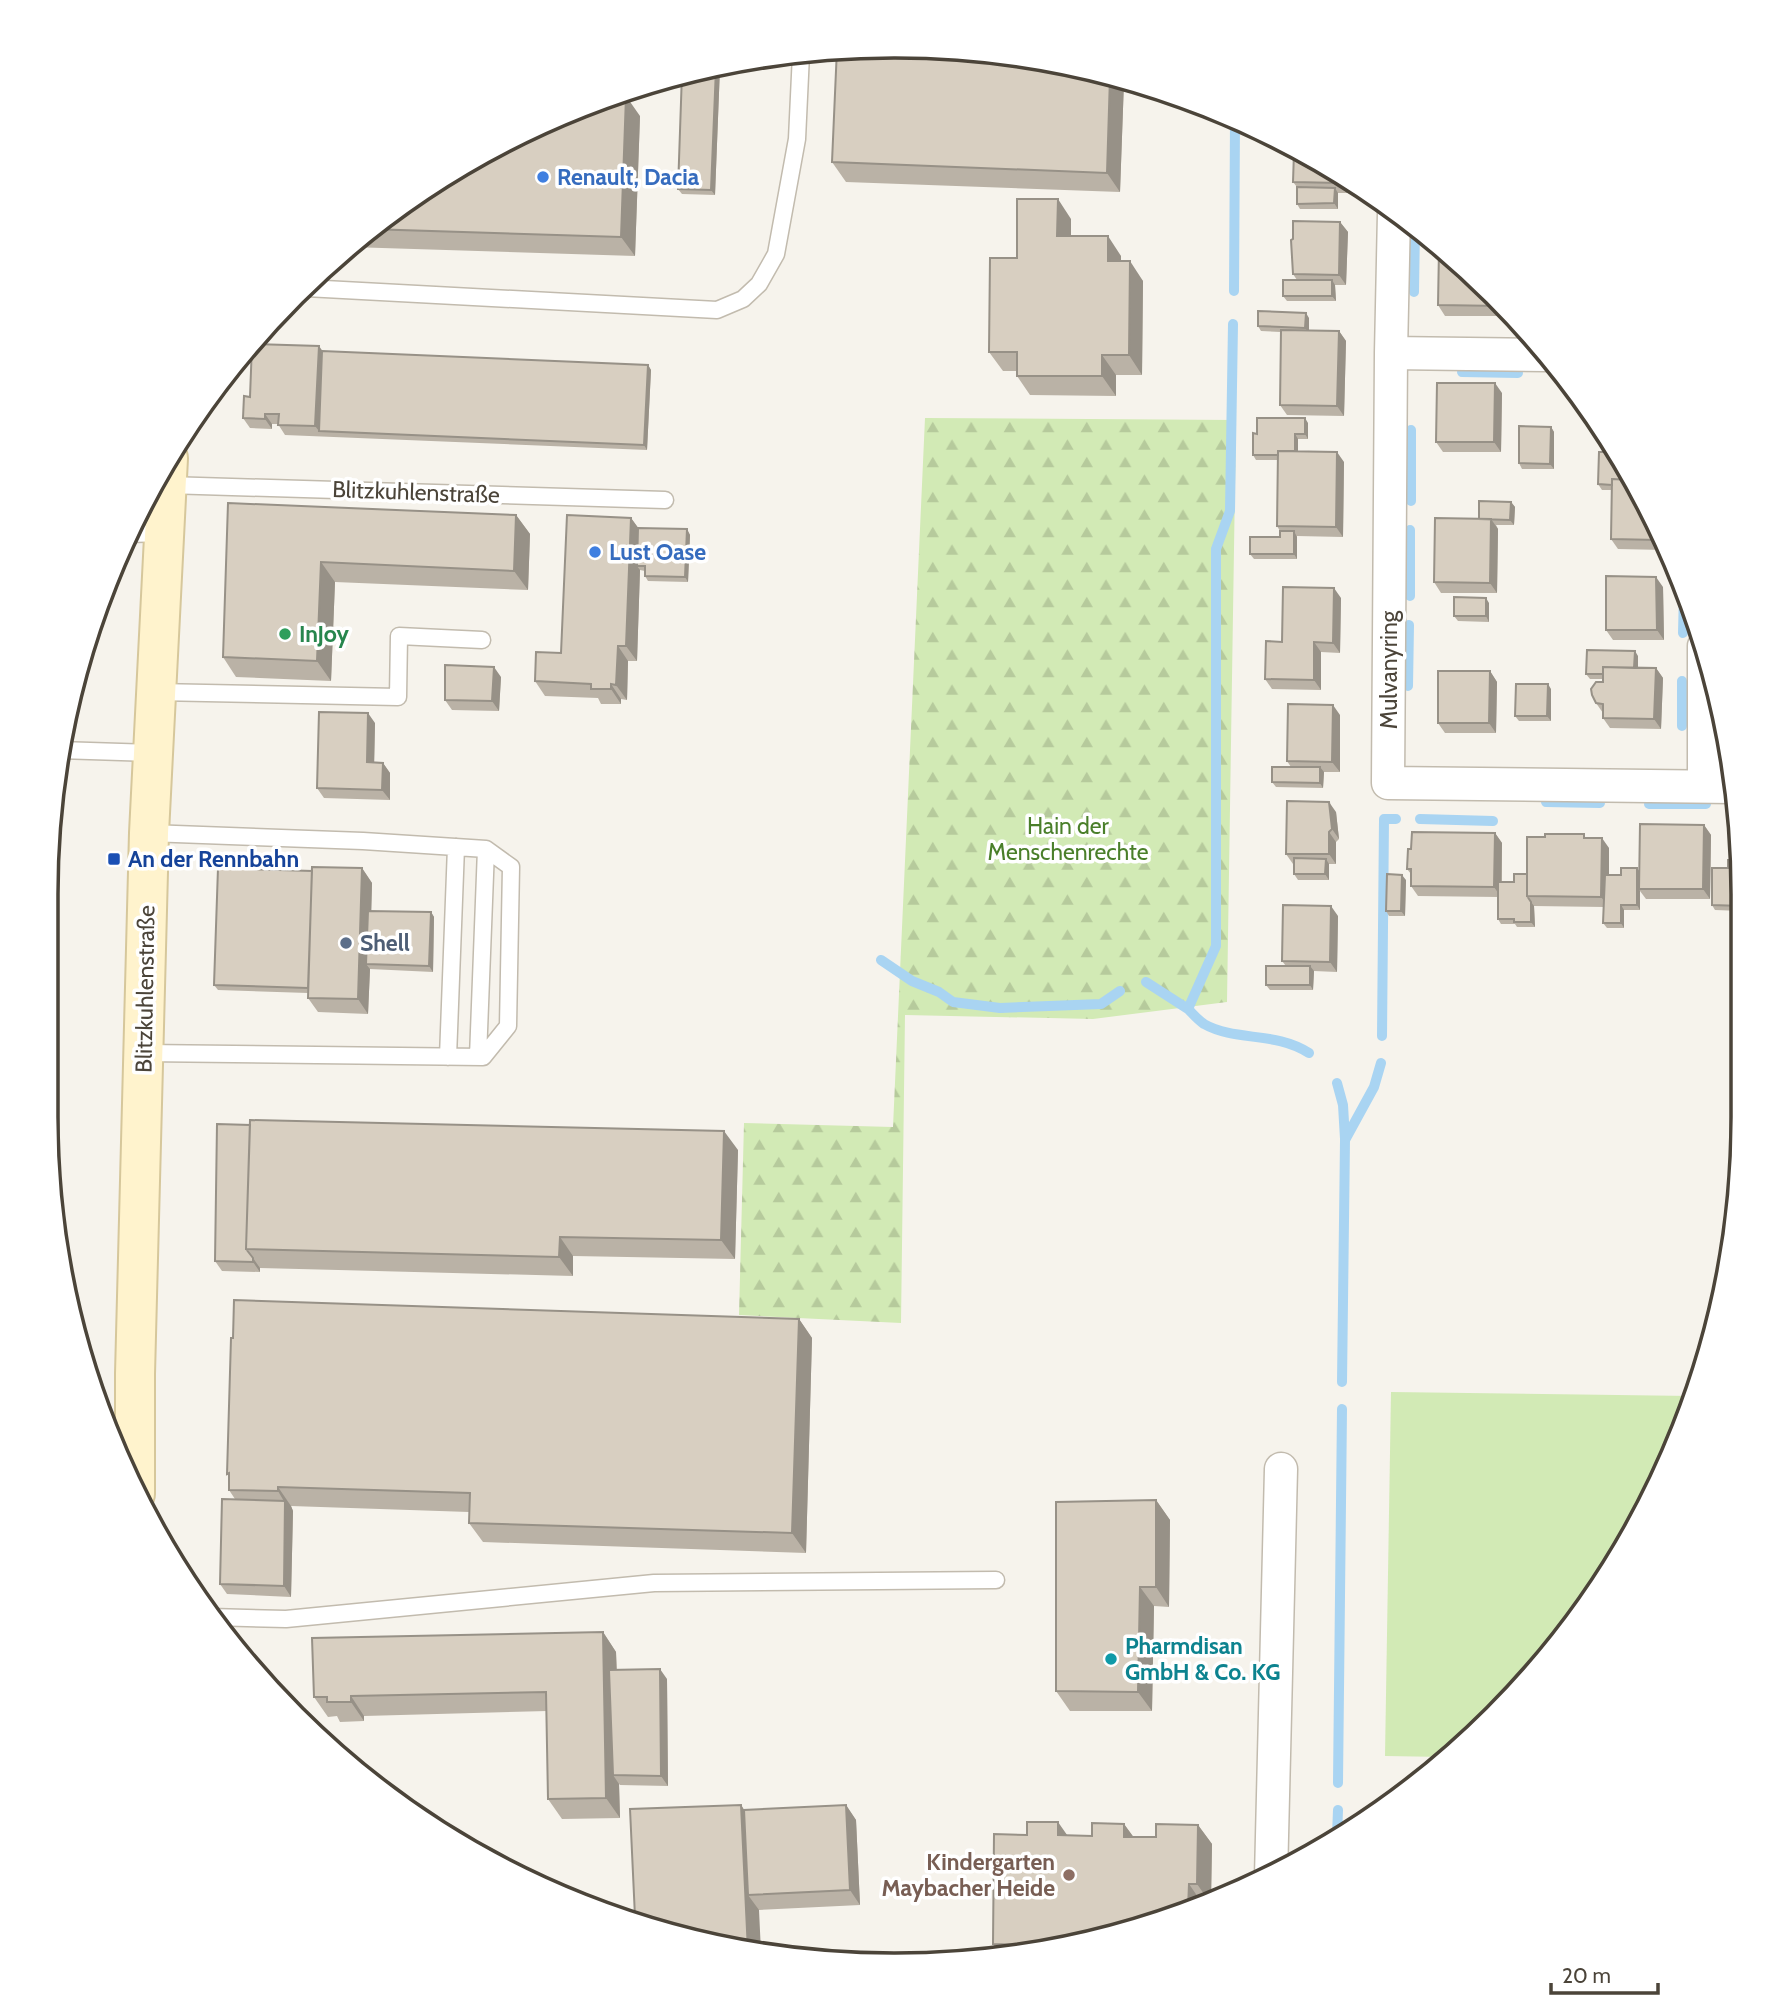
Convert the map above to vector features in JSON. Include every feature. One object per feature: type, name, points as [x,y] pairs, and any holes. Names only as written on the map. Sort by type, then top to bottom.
[{"type":"main road","name":"Blitzkuhlenstraße","points":[[131,1460],[155,692],[146,533],[159,496]]},
{"type":"street","name":"Mulvanyring","points":[[1394,224],[1388,783],[1719,786]]},
{"type":"street","points":[[1391,353],[1534,355]]},
{"type":"street","points":[[1711,715],[1719,786]]},
{"type":"street","points":[[1271,1864],[1281,1469]]},
{"type":"lane","points":[[318,289],[717,310],[743,299],[759,284],[776,254],[797,139],[801,64]]},
{"type":"lane","name":"Blitzkuhlenstraße","points":[[173,471],[665,500]]},
{"type":"lane","points":[[155,692],[398,697],[399,636],[482,639]]},
{"type":"lane","points":[[71,750],[152,753]]},
{"type":"lane","points":[[144,1053],[483,1057],[508,1026],[511,867],[486,849],[363,841],[149,833]]},
{"type":"lane","points":[[448,1057],[456,848]]},
{"type":"lane","points":[[478,1057],[486,849]]},
{"type":"lane","points":[[225,1618],[286,1619],[654,1583],[996,1580]]},
{"type":"green space","name":"Hain der Menschenrechte","points":[[925,418],[1236,420],[1227,1002],[1093,1019],[905,1015],[901,1323],[739,1315],[744,1123],[893,1127]]},
{"type":"green space","points":[[1391,1392],[1683,1396],[1645,1487],[1619,1535],[1558,1626],[1524,1668],[1486,1708],[1433,1757],[1385,1756]]},
{"type":"building","points":[[894,58],[1004,65],[1110,86],[1107,173],[832,162],[836,60]]},
{"type":"building","points":[[716,77],[711,190],[678,189],[682,85]]},
{"type":"building","name":"Renault, Dacia","points":[[626,102],[621,237],[387,230],[476,170],[524,144],[574,121]]},
{"type":"building","points":[[1294,160],[1333,183],[1293,182]]},
{"type":"building","points":[[1297,187],[1335,188],[1334,203],[1297,204]]},
{"type":"building","points":[[1017,199],[1058,199],[1057,236],[1108,236],[1108,261],[1130,261],[1129,355],[1102,355],[1102,376],[1017,376],[1017,352],[989,352],[990,258],[1017,258]]},
{"type":"building","points":[[1293,221],[1340,222],[1339,275],[1293,274]]},
{"type":"building","points":[[1439,259],[1489,306],[1438,305]]},
{"type":"building","points":[[1283,280],[1332,280],[1332,296],[1283,296]]},
{"type":"building","points":[[1258,311],[1306,313],[1305,328],[1258,326]]},
{"type":"building","points":[[1281,330],[1339,331],[1337,406],[1280,405]]},
{"type":"building","points":[[264,344],[319,346],[315,426],[278,425],[279,414],[265,414],[265,419],[243,418],[244,396],[250,397],[251,360]]},
{"type":"building","points":[[322,351],[648,365],[644,445],[319,431]]},
{"type":"building","points":[[1437,383],[1495,383],[1494,442],[1436,442]]},
{"type":"building","points":[[1257,418],[1305,418],[1305,434],[1295,434],[1295,451],[1278,451],[1278,455],[1253,455],[1253,433],[1257,434]]},
{"type":"building","points":[[1519,426],[1551,427],[1550,464],[1519,463]]},
{"type":"building","points":[[1278,451],[1337,452],[1336,527],[1277,526]]},
{"type":"building","points":[[1599,452],[1604,452],[1621,479],[1612,479],[1612,485],[1598,484]]},
{"type":"building","points":[[1612,479],[1621,479],[1652,540],[1611,539]]},
{"type":"building","points":[[1479,501],[1511,502],[1510,520],[1479,519]]},
{"type":"building","name":"InJoy","points":[[228,503],[516,515],[514,571],[321,562],[317,661],[223,657]]},
{"type":"building","points":[[567,515],[631,518],[626,646],[618,646],[616,685],[611,684],[611,689],[591,689],[591,684],[535,681],[536,652],[561,653]]},
{"type":"building","points":[[1435,518],[1491,519],[1490,583],[1434,582]]},
{"type":"building","points":[[638,528],[687,529],[685,577],[645,576],[645,566],[637,566]]},
{"type":"building","points":[[1280,531],[1294,531],[1294,554],[1250,554],[1250,537],[1280,537]]},
{"type":"building","points":[[1606,576],[1656,577],[1657,630],[1606,630]]},
{"type":"building","points":[[1283,587],[1334,588],[1333,643],[1314,642],[1314,680],[1265,679],[1266,641],[1282,642]]},
{"type":"building","points":[[1454,597],[1486,598],[1486,616],[1454,616]]},
{"type":"building","points":[[1587,650],[1635,651],[1634,668],[1603,667],[1603,674],[1586,674]]},
{"type":"building","points":[[445,665],[494,667],[492,701],[445,700]]},
{"type":"building","points":[[1603,667],[1656,668],[1654,719],[1603,718],[1603,704],[1596,703],[1591,689],[1596,682],[1603,682]]},
{"type":"building","points":[[1438,671],[1490,671],[1489,723],[1438,723]]},
{"type":"building","points":[[1516,684],[1548,684],[1547,716],[1515,716]]},
{"type":"building","points":[[1288,704],[1333,705],[1332,762],[1287,761]]},
{"type":"building","points":[[319,712],[368,713],[367,762],[383,763],[382,790],[317,788]]},
{"type":"building","points":[[1272,767],[1320,767],[1320,783],[1272,782]]},
{"type":"building","points":[[1287,801],[1329,802],[1332,829],[1329,832],[1329,854],[1286,854]]},
{"type":"building","points":[[1640,824],[1704,825],[1703,889],[1639,889]]},
{"type":"building","points":[[1412,832],[1495,833],[1494,887],[1411,886],[1411,869],[1407,869]]},
{"type":"building","points":[[1545,834],[1584,834],[1584,838],[1602,838],[1601,897],[1527,896],[1527,837],[1545,837]]},
{"type":"building","points":[[1294,858],[1326,859],[1325,874],[1294,874]]},
{"type":"building","points":[[1730,860],[1731,906],[1712,905],[1712,868],[1728,868]]},
{"type":"building","name":"Shell","points":[[312,867],[362,868],[358,999],[308,998]]},
{"type":"building","points":[[218,868],[312,871],[308,988],[214,985]]},
{"type":"building","points":[[1621,868],[1637,868],[1637,905],[1621,905],[1621,923],[1603,923],[1605,875],[1621,875]]},
{"type":"building","points":[[1387,874],[1402,875],[1401,911],[1386,911]]},
{"type":"building","points":[[1514,874],[1527,874],[1531,922],[1498,919],[1498,882],[1514,882]]},
{"type":"building","points":[[1283,905],[1331,906],[1330,962],[1282,961]]},
{"type":"building","points":[[368,911],[431,912],[429,966],[366,964]]},
{"type":"building","points":[[1266,966],[1310,966],[1310,985],[1266,985]]},
{"type":"building","points":[[250,1120],[724,1131],[721,1240],[560,1237],[559,1257],[246,1249]]},
{"type":"building","points":[[217,1124],[250,1125],[246,1249],[253,1262],[215,1261]]},
{"type":"building","points":[[234,1300],[799,1319],[792,1533],[469,1523],[470,1493],[278,1487],[278,1491],[229,1490],[229,1473],[227,1474]]},
{"type":"building","points":[[222,1499],[285,1501],[284,1586],[220,1584]]},
{"type":"building","name":"Pharmdisan GmbH & Co. KG","points":[[1156,1500],[1156,1587],[1140,1587],[1138,1692],[1056,1691],[1056,1502]]},
{"type":"building","points":[[603,1632],[606,1798],[548,1799],[546,1692],[351,1696],[351,1702],[327,1702],[327,1697],[314,1697],[312,1638]]},
{"type":"building","points":[[660,1669],[661,1776],[613,1775],[609,1670]]},
{"type":"building","points":[[741,1805],[747,1940],[678,1925],[635,1912],[630,1809]]},
{"type":"building","points":[[846,1805],[850,1890],[748,1895],[744,1810]]},
{"type":"building","points":[[1027,1822],[1058,1822],[1058,1835],[1092,1836],[1092,1823],[1124,1824],[1124,1837],[1156,1837],[1156,1824],[1198,1825],[1197,1884],[1189,1884],[1188,1900],[1111,1925],[1012,1945],[993,1944],[994,1834],[1027,1835]]},
{"type":"waterway","points":[[1234,291],[1235,130]]},
{"type":"waterway","points":[[1414,292],[1415,240]]},
{"type":"waterway","points":[[1233,324],[1230,511],[1216,549],[1216,946],[1188,1009],[1216,1030],[1283,1042],[1309,1053]]},
{"type":"waterway","points":[[1462,372],[1518,373]]},
{"type":"waterway","points":[[1411,430],[1411,501]]},
{"type":"waterway","points":[[1410,530],[1410,596]]},
{"type":"waterway","points":[[1683,616],[1683,633]]},
{"type":"waterway","points":[[1408,686],[1409,625]]},
{"type":"waterway","points":[[1682,681],[1682,726]]},
{"type":"waterway","points":[[1546,802],[1600,803]]},
{"type":"waterway","points":[[1649,804],[1706,804]]},
{"type":"waterway","points":[[1382,1036],[1384,819],[1396,819]]},
{"type":"waterway","points":[[1420,819],[1493,821]]},
{"type":"waterway","points":[[881,960],[912,981],[939,992],[953,1002],[1000,1008],[1101,1004],[1120,991]]},
{"type":"waterway","points":[[1146,982],[1188,1009]]},
{"type":"waterway","points":[[1342,1382],[1345,1140],[1374,1087],[1381,1063]]},
{"type":"waterway","points":[[1337,1083],[1343,1105],[1345,1139]]},
{"type":"waterway","points":[[1338,1783],[1342,1409]]},
{"type":"waterway","points":[[1337,1826],[1338,1810]]},
{"type":"place","name":"Renault, Dacia","points":[[543,177]]},
{"type":"place","name":"Lust Oase","points":[[595,552]]},
{"type":"place","name":"InJoy","points":[[285,634]]},
{"type":"place","name":"An der Rennbahn","points":[[114,859]]},
{"type":"place","name":"Shell","points":[[346,943]]},
{"type":"place","name":"Pharmdisan GmbH & Co. KG","points":[[1111,1659]]},
{"type":"place","name":"Kindergarten Maybacher Heide","points":[[1069,1875]]}]
